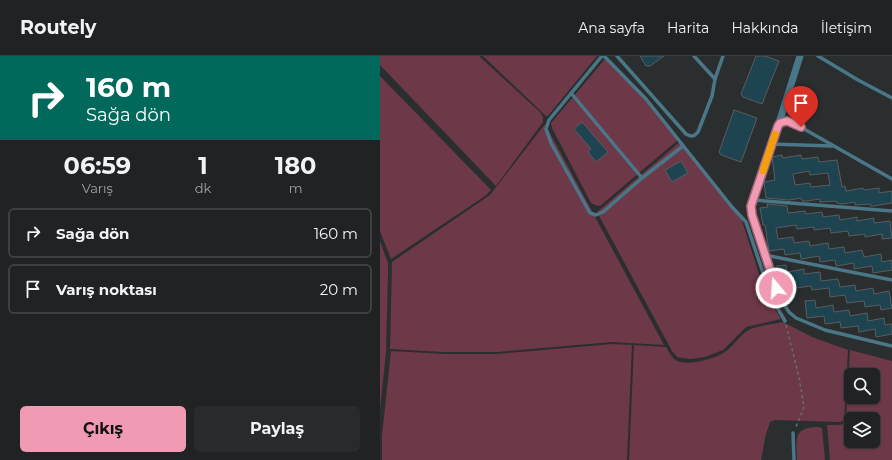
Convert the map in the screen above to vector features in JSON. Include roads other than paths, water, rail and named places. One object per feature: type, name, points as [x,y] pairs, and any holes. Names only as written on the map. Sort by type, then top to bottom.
[{"type":"street","points":[[778,126],[800,56]]},
{"type":"lane","points":[[683,146],[642,178],[603,212],[596,215],[590,213],[551,143],[546,129],[549,120],[603,56],[646,99],[732,207],[746,222],[771,297],[785,321]]},
{"type":"lane","points":[[617,56],[689,136],[695,136],[698,132],[712,96],[715,78],[724,56]]},
{"type":"lane","points":[[694,56],[715,78]]},
{"type":"lane","points":[[818,56],[892,98]]},
{"type":"lane","points":[[571,93],[642,178]]},
{"type":"lane","points":[[892,179],[790,121],[783,122],[778,126],[771,144],[751,206],[752,215],[781,300],[789,312],[796,318],[825,330],[892,346]]},
{"type":"lane","points":[[771,144],[833,146]]},
{"type":"lane","points":[[754,200],[892,211]]},
{"type":"lane","points":[[765,255],[892,280]]},
{"type":"lane","points":[[793,433],[794,460]]}]
